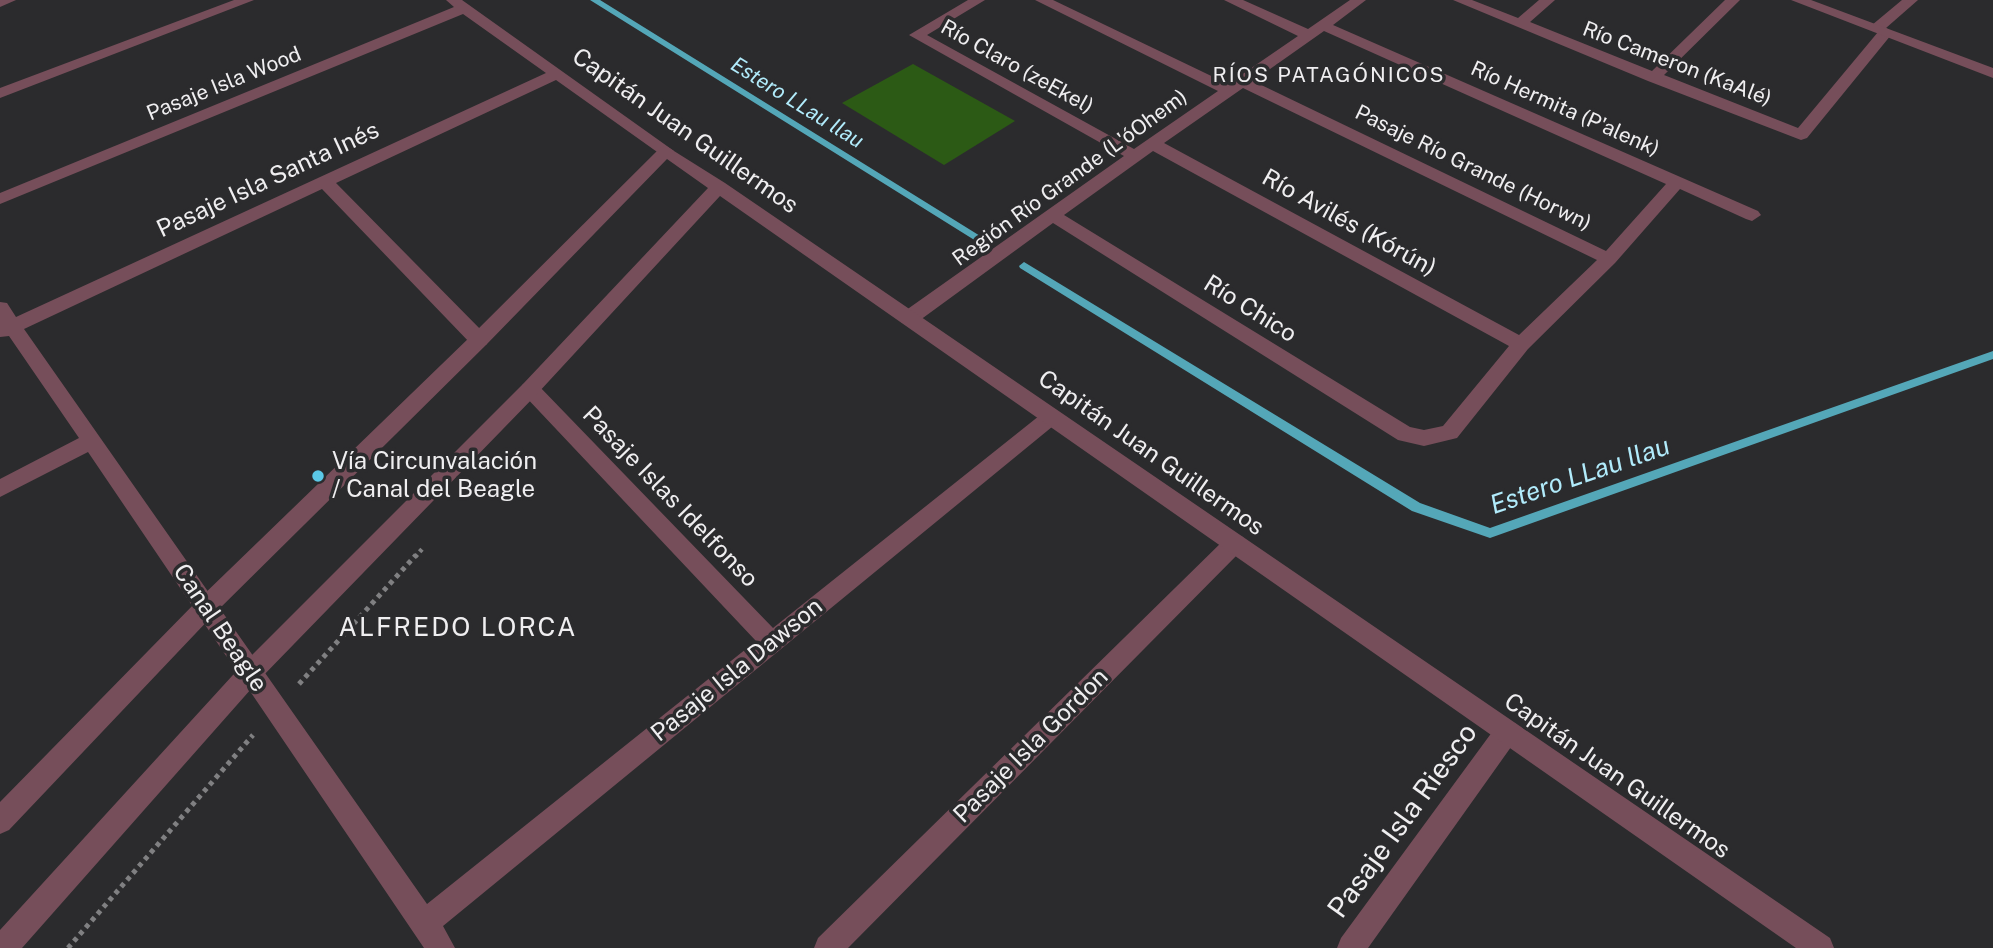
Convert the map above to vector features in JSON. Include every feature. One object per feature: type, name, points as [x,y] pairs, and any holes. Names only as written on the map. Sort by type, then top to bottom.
[{"type":"street","points":[[0,3],[9,0]]},
{"type":"street","points":[[0,93],[247,0]]},
{"type":"street","name":"Río Claro (zeEkel)","points":[[978,0],[916,35],[1135,156]]},
{"type":"street","name":"Pasaje Río Grande (Horwn)","points":[[1042,0],[1235,85],[1609,259]]},
{"type":"street","name":"Río Hermita (P'alenk)","points":[[1231,0],[1315,30],[1752,215]]},
{"type":"street","name":"Región Río Grande (L'óOhem)","points":[[909,318],[1235,85],[1359,0]]},
{"type":"street","name":"Río Cameron (KaAlé)","points":[[1460,0],[1801,135],[1881,30]]},
{"type":"street","points":[[1520,24],[1548,0]]},
{"type":"street","points":[[1653,78],[1733,0]]},
{"type":"street","points":[[1798,0],[1993,73]]},
{"type":"street","points":[[1881,30],[1911,0]]},
{"type":"street","name":"Capitán Juan Guillermos","points":[[458,4],[666,151],[1820,948]]},
{"type":"street","name":"Pasaje Isla Wood","points":[[0,199],[458,4]]},
{"type":"street","name":"Pasaje Isla Santa Inés","points":[[4,322],[324,181],[557,74]]},
{"type":"street","name":"Río Avilés (Kórún)","points":[[1153,144],[1521,344]]},
{"type":"street","points":[[0,821],[206,607],[479,340],[666,151]]},
{"type":"street","points":[[324,181],[479,340]]},
{"type":"street","points":[[1521,344],[1609,259],[1677,182]]},
{"type":"street","points":[[3,948],[251,672],[530,389],[719,187]]},
{"type":"street","name":"Río Chico","points":[[1054,216],[1405,435],[1424,438],[1450,432],[1521,344]]},
{"type":"street","name":"Canal Beagle","points":[[4,322],[92,441],[440,948]]},
{"type":"street","name":"Pasaje Islas Idelfonso","points":[[530,389],[772,642]]},
{"type":"street","name":"Pasaje Isla Dawson","points":[[424,924],[1051,417]]},
{"type":"street","points":[[0,489],[92,441]]},
{"type":"street","name":"Pasaje Isla Gordon","points":[[828,948],[1235,543]]},
{"type":"street","name":"Pasaje Isla Riesco","points":[[1351,948],[1507,732]]},
{"type":"path","points":[[68,948],[276,709],[427,544]]},
{"type":"green space","points":[[913,64],[1015,121],[944,165],[842,103]]},
{"type":"waterway","name":"Estero LLau llau","points":[[594,0],[980,239]]},
{"type":"waterway","name":"Estero LLau llau","points":[[1024,266],[1416,507],[1490,533],[1993,355]]},
{"type":"place","name":"Vía Circunvalación / Canal del Beagle","points":[[318,476]]},
{"type":"district","name":"RÍOS PATAGÓNICOS","points":[[1329,76]]},
{"type":"district","name":"ALFREDO LORCA","points":[[458,628]]}]
